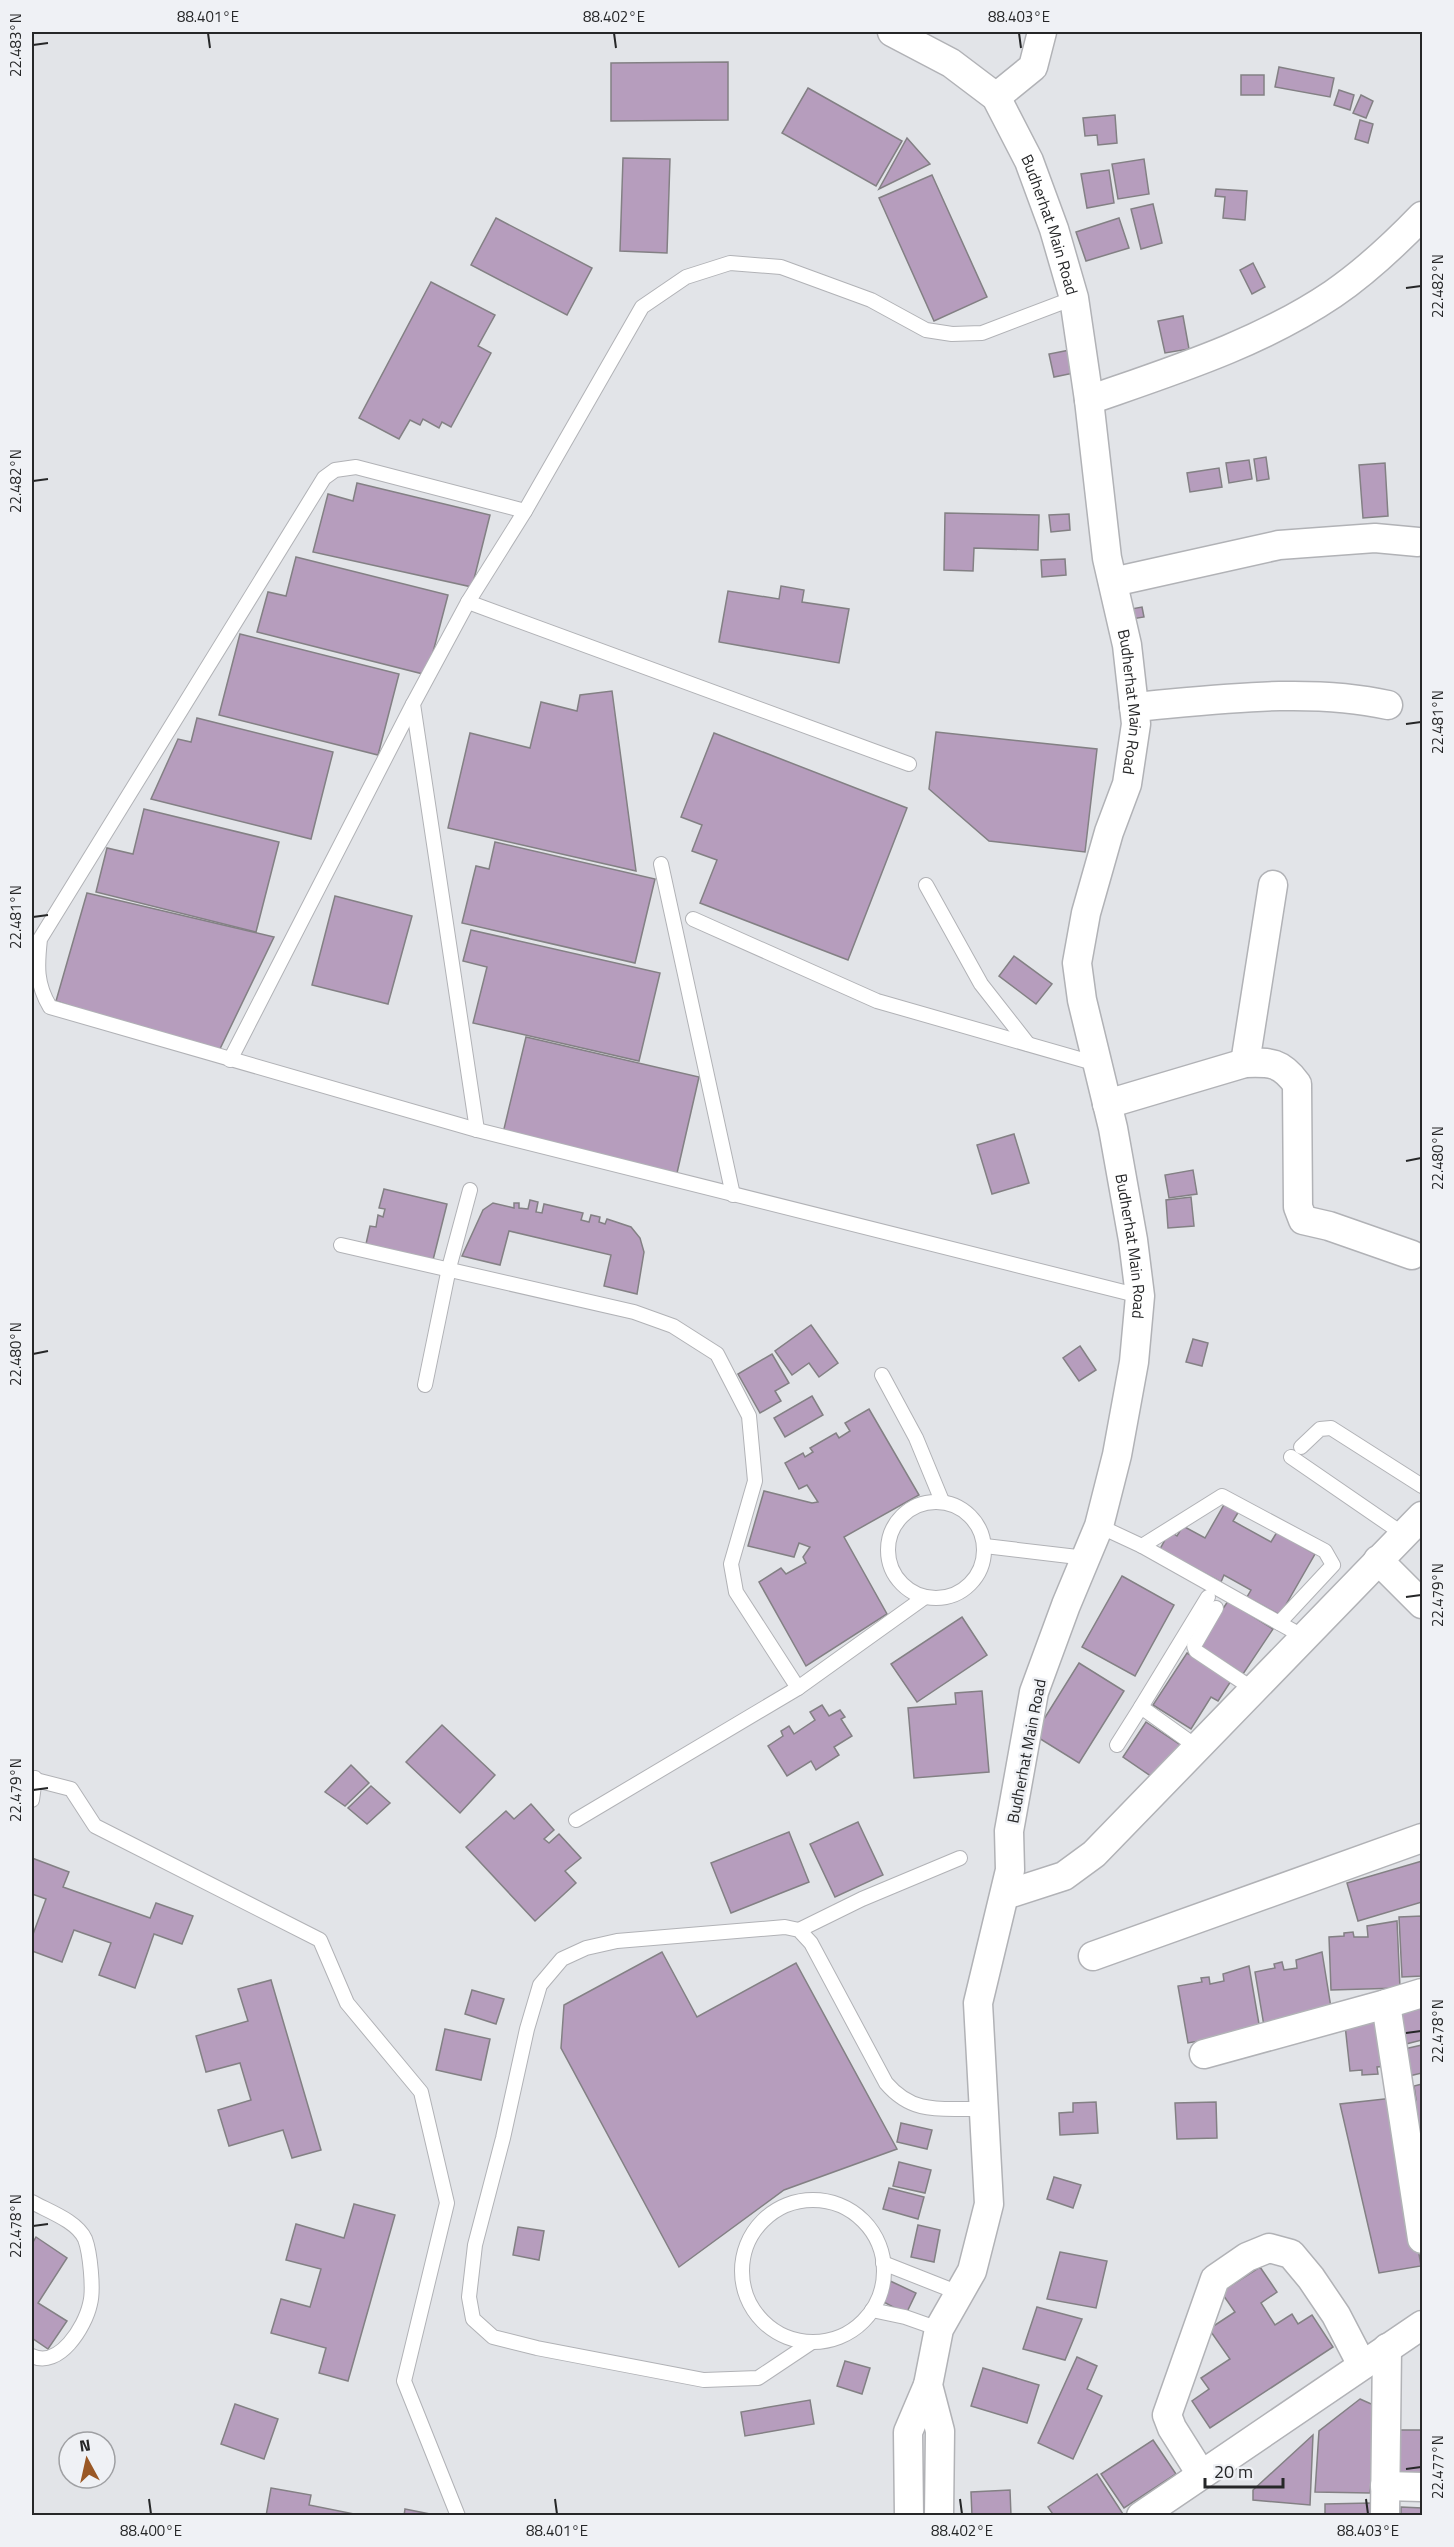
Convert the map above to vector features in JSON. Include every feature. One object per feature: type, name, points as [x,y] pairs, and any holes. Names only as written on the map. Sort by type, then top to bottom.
[{"type":"street","name":"Budherhat Main Road","points":[[892,32],[951,63],[996,98],[1029,161],[1054,229],[1074,298],[1089,400],[1107,558],[1127,645],[1147,706],[1136,724],[1127,784],[1109,832],[1089,902],[1077,963],[1133,1240],[1140,1296],[1134,1362],[1117,1455],[1100,1526],[1034,1692],[1009,1831],[1010,1870],[978,2003],[989,2204],[972,2271],[939,2330],[928,2385],[940,2431],[939,2516]]},
{"type":"street","points":[[996,98],[1033,67],[1042,32]]},
{"type":"street","points":[[1089,400],[1204,360],[1314,304],[1332,294],[1395,244],[1422,216]]},
{"type":"street","points":[[1113,582],[1279,545],[1375,538],[1418,542]]},
{"type":"street","points":[[1147,706],[1309,696],[1357,698],[1388,705]]},
{"type":"street","points":[[1245,1063],[1273,885]]},
{"type":"street","points":[[1107,1104],[1245,1063],[1268,1062],[1286,1069],[1297,1084],[1298,1207],[1303,1220],[1329,1226],[1412,1255]]},
{"type":"street","points":[[1005,1895],[1051,1880],[1094,1854],[1413,1525]]},
{"type":"street","points":[[1378,1560],[1422,1604]]},
{"type":"street","points":[[1093,1956],[1422,1838]]},
{"type":"street","points":[[1204,2054],[1422,1994]]},
{"type":"street","points":[[1386,2004],[1422,2239]]},
{"type":"street","points":[[1202,2474],[1172,2428],[1167,2415],[1215,2279],[1247,2256],[1269,2248],[1291,2254],[1311,2278],[1336,2315],[1362,2365]]},
{"type":"street","points":[[1141,2516],[1422,2325]]},
{"type":"street","points":[[1385,2516],[1387,2348]]},
{"type":"street","points":[[909,2516],[908,2432],[928,2385]]},
{"type":"street","points":[[908,2432],[940,2431]]},
{"type":"street","points":[[1385,2486],[1422,2487]]},
{"type":"lane","points":[[231,1060],[413,704],[468,602],[525,511],[642,307],[686,277],[730,263],[781,267],[871,300],[927,330],[952,334],[982,333],[1074,298]]},
{"type":"lane","points":[[525,511],[356,468],[335,470],[324,478],[40,939],[36,972],[41,992],[50,1007],[477,1130],[1140,1296]]},
{"type":"lane","points":[[468,602],[909,764]]},
{"type":"lane","points":[[413,704],[477,1130]]},
{"type":"lane","points":[[661,864],[734,1195]]},
{"type":"lane","points":[[926,885],[981,984],[1028,1044]]},
{"type":"lane","points":[[693,919],[877,1001],[1097,1064]]},
{"type":"lane","points":[[425,1385],[449,1268],[470,1191]]},
{"type":"lane","points":[[341,1245],[634,1312],[673,1326],[717,1354],[749,1416],[755,1481],[731,1564],[736,1592],[798,1688]]},
{"type":"lane","points":[[882,1375],[916,1438],[942,1501]]},
{"type":"lane","points":[[1413,1525],[1296,1452],[1320,1429],[1331,1428],[1422,1486]]},
{"type":"lane","points":[[1142,1546],[1222,1496],[1325,1551],[1333,1565],[1279,1623]]},
{"type":"lane","points":[[942,1501],[958,1506],[971,1516],[981,1530],[985,1546],[981,1568],[968,1587],[955,1595],[940,1598],[925,1597],[909,1591],[897,1580],[890,1566],[887,1549],[890,1534],[898,1519],[910,1508],[925,1502],[942,1501]]},
{"type":"lane","points":[[1100,1526],[1142,1546],[1304,1637]]},
{"type":"lane","points":[[985,1546],[1086,1558]]},
{"type":"lane","points":[[576,1820],[798,1688],[925,1597]]},
{"type":"lane","points":[[1117,1745],[1212,1603],[1194,1646],[1196,1651],[1253,1689]]},
{"type":"lane","points":[[1141,1707],[1197,1747]]},
{"type":"lane","points":[[32,1800],[33,1778],[71,1789],[95,1826],[320,1940],[347,2003],[421,2092],[447,2203],[404,2381],[458,2516]]},
{"type":"lane","points":[[799,1930],[862,1899],[960,1857]]},
{"type":"lane","points":[[812,2342],[758,2378],[704,2380],[537,2348],[493,2337],[474,2319],[469,2297],[475,2245],[503,2138],[527,2029],[540,1985],[562,1959],[586,1948],[617,1941],[785,1927],[799,1930],[811,1943],[886,2083],[899,2098],[920,2107],[983,2109]]},
{"type":"lane","points":[[804,2201],[828,2202],[850,2210],[868,2225],[880,2246],[883,2263],[882,2290],[872,2310],[856,2328],[836,2339],[812,2342],[788,2338],[768,2326],[752,2309],[743,2287],[742,2263],[748,2241],[762,2221],[781,2207],[804,2201]]},
{"type":"lane","points":[[32,2202],[75,2227],[85,2238],[91,2271],[91,2303],[73,2340],[54,2358],[39,2360],[32,2356]]},
{"type":"lane","points":[[883,2263],[959,2293]]},
{"type":"lane","points":[[872,2310],[904,2317],[939,2330]]},
{"type":"building","points":[[728,62],[728,120],[611,121],[611,63]]},
{"type":"building","points":[[1279,67],[1334,78],[1330,97],[1275,87]]},
{"type":"building","points":[[1241,75],[1264,75],[1264,95],[1241,95]]},
{"type":"building","points":[[808,88],[902,141],[876,186],[782,133]]},
{"type":"building","points":[[1339,90],[1354,95],[1350,110],[1334,105]]},
{"type":"building","points":[[1361,95],[1373,101],[1366,118],[1353,113]]},
{"type":"building","points":[[1115,115],[1117,143],[1098,145],[1097,135],[1085,136],[1083,118]]},
{"type":"building","points":[[1360,120],[1373,124],[1368,143],[1355,139]]},
{"type":"building","points":[[907,138],[930,164],[879,189]]},
{"type":"building","points":[[623,158],[670,159],[667,253],[620,251]]},
{"type":"building","points":[[1144,159],[1149,194],[1118,199],[1112,164]]},
{"type":"building","points":[[1109,170],[1114,203],[1087,208],[1081,174]]},
{"type":"building","points":[[932,175],[987,297],[934,321],[879,198]]},
{"type":"building","points":[[1216,189],[1247,191],[1245,220],[1223,218],[1225,197],[1215,196]]},
{"type":"building","points":[[1153,204],[1162,243],[1141,249],[1131,209]]},
{"type":"building","points":[[496,218],[592,268],[567,315],[471,265]]},
{"type":"building","points":[[1119,218],[1129,248],[1086,261],[1076,232]]},
{"type":"building","points":[[1253,263],[1265,287],[1252,294],[1240,270]]},
{"type":"building","points":[[431,282],[495,315],[478,346],[491,353],[451,427],[442,422],[439,428],[423,419],[420,425],[410,420],[399,439],[359,418]]},
{"type":"building","points":[[1183,316],[1189,349],[1165,353],[1158,321]]},
{"type":"building","points":[[1070,350],[1074,373],[1054,377],[1049,354]]},
{"type":"building","points":[[1266,457],[1269,479],[1257,481],[1254,459]]},
{"type":"building","points":[[1249,460],[1252,479],[1229,483],[1226,463]]},
{"type":"building","points":[[1385,463],[1388,516],[1363,518],[1359,465]]},
{"type":"building","points":[[1219,468],[1222,487],[1190,492],[1187,473]]},
{"type":"building","points":[[357,483],[490,515],[472,587],[313,552],[328,494],[353,501]]},
{"type":"building","points":[[945,513],[1039,515],[1038,550],[974,548],[973,571],[944,570]]},
{"type":"building","points":[[1069,514],[1070,530],[1051,532],[1049,515]]},
{"type":"building","points":[[296,557],[448,595],[427,675],[257,632],[268,592],[286,596]]},
{"type":"building","points":[[1065,559],[1066,575],[1042,577],[1041,560]]},
{"type":"building","points":[[781,586],[804,590],[802,602],[849,609],[839,663],[719,642],[728,591],[779,599]]},
{"type":"building","points":[[1142,607],[1144,617],[1132,619],[1131,609]]},
{"type":"building","points":[[240,634],[399,674],[378,755],[219,715]]},
{"type":"building","points":[[612,691],[636,871],[448,828],[470,733],[530,748],[541,702],[577,711],[580,695]]},
{"type":"building","points":[[197,718],[333,752],[311,839],[151,799],[178,739],[191,742]]},
{"type":"building","points":[[936,732],[1097,749],[1085,852],[989,841],[929,789]]},
{"type":"building","points":[[714,733],[907,808],[848,960],[700,903],[717,860],[692,851],[702,825],[681,817]]},
{"type":"building","points":[[144,809],[279,842],[256,932],[96,892],[107,848],[133,854]]},
{"type":"building","points":[[495,842],[655,879],[635,963],[462,923],[476,866],[489,869]]},
{"type":"building","points":[[87,893],[274,937],[217,1055],[56,1001]]},
{"type":"building","points":[[335,896],[412,916],[388,1004],[312,985]]},
{"type":"building","points":[[471,930],[660,973],[639,1061],[473,1023],[487,967],[463,961]]},
{"type":"building","points":[[1014,956],[1052,984],[1036,1004],[999,976]]},
{"type":"building","points":[[526,1037],[699,1077],[677,1173],[503,1133]]},
{"type":"building","points":[[1014,1134],[1029,1183],[992,1194],[977,1145]]},
{"type":"building","points":[[1193,1170],[1197,1194],[1169,1198],[1165,1175]]},
{"type":"building","points":[[384,1189],[447,1204],[433,1260],[366,1244],[370,1226],[376,1227],[378,1215],[383,1217],[385,1209],[379,1208]]},
{"type":"building","points":[[1191,1197],[1194,1226],[1168,1228],[1166,1200]]},
{"type":"building","points":[[530,1200],[538,1202],[536,1212],[542,1213],[544,1204],[583,1213],[581,1220],[589,1222],[591,1215],[600,1217],[599,1222],[605,1224],[607,1219],[631,1227],[640,1238],[644,1252],[637,1294],[604,1286],[611,1255],[509,1231],[500,1265],[462,1256],[483,1210],[493,1203],[514,1208],[514,1203],[519,1203],[519,1208],[528,1209]]},
{"type":"building","points":[[811,1325],[838,1363],[819,1377],[809,1363],[792,1375],[775,1351]]},
{"type":"building","points":[[1193,1339],[1208,1343],[1202,1366],[1186,1362]]},
{"type":"building","points":[[1080,1346],[1096,1370],[1079,1381],[1063,1358]]},
{"type":"building","points":[[772,1354],[789,1383],[775,1391],[781,1401],[760,1413],[738,1374]]},
{"type":"building","points":[[812,1396],[823,1415],[785,1437],[774,1418]]},
{"type":"building","points":[[869,1409],[919,1495],[844,1537],[887,1614],[806,1666],[759,1582],[781,1568],[786,1574],[806,1563],[803,1557],[810,1547],[799,1543],[794,1557],[748,1546],[764,1491],[812,1503],[818,1502],[807,1485],[799,1489],[785,1463],[803,1453],[805,1457],[813,1452],[810,1448],[836,1433],[839,1438],[850,1431],[845,1423]]},
{"type":"building","points":[[1225,1503],[1239,1511],[1233,1521],[1271,1542],[1277,1532],[1315,1554],[1280,1615],[1247,1597],[1251,1590],[1224,1575],[1221,1582],[1160,1549],[1170,1531],[1177,1536],[1183,1526],[1205,1538]]},
{"type":"building","points":[[1122,1576],[1174,1605],[1135,1676],[1082,1647]]},
{"type":"building","points":[[1228,1601],[1273,1629],[1243,1674],[1199,1645]]},
{"type":"building","points":[[962,1617],[987,1655],[917,1702],[891,1664]]},
{"type":"building","points":[[1187,1653],[1231,1681],[1218,1701],[1211,1697],[1191,1729],[1153,1705]]},
{"type":"building","points":[[1079,1663],[1124,1691],[1079,1763],[1034,1735]]},
{"type":"building","points":[[982,1691],[989,1772],[914,1778],[908,1708],[956,1704],[955,1693]]},
{"type":"building","points":[[822,1705],[829,1716],[840,1710],[845,1717],[841,1719],[852,1736],[834,1747],[839,1755],[816,1770],[811,1761],[787,1776],[768,1746],[783,1736],[781,1731],[789,1726],[794,1734],[815,1720],[810,1712]]},
{"type":"building","points":[[1146,1722],[1182,1746],[1158,1781],[1123,1757]]},
{"type":"building","points":[[442,1725],[495,1775],[460,1813],[406,1762]]},
{"type":"building","points":[[351,1765],[369,1783],[345,1806],[325,1792]]},
{"type":"building","points":[[371,1786],[390,1803],[367,1824],[348,1808]]},
{"type":"building","points":[[531,1804],[554,1830],[544,1839],[549,1843],[559,1834],[581,1858],[565,1871],[576,1883],[535,1921],[466,1847],[506,1811],[514,1819]]},
{"type":"building","points":[[858,1822],[883,1875],[835,1897],[810,1844]]},
{"type":"building","points":[[789,1832],[809,1882],[731,1913],[711,1863]]},
{"type":"building","points":[[32,1858],[69,1872],[63,1887],[150,1918],[156,1903],[193,1916],[182,1944],[154,1934],[135,1988],[99,1975],[111,1943],[74,1930],[62,1962],[32,1951],[32,1937],[46,1899],[32,1894]]},
{"type":"building","points":[[1422,1861],[1422,1902],[1358,1921],[1347,1883]]},
{"type":"building","points":[[1422,1916],[1422,1976],[1402,1977],[1399,1917]]},
{"type":"building","points":[[1397,1921],[1400,1988],[1331,1990],[1329,1937],[1344,1936],[1344,1933],[1353,1932],[1354,1937],[1368,1937],[1367,1926]]},
{"type":"building","points":[[662,1952],[697,2017],[796,1963],[897,2149],[784,2190],[679,2267],[561,2048],[564,2005]]},
{"type":"building","points":[[1322,1952],[1332,2014],[1264,2026],[1255,1972],[1275,1968],[1274,1964],[1282,1962],[1284,1970],[1297,1968],[1296,1960]]},
{"type":"building","points":[[1249,1966],[1260,2030],[1188,2043],[1178,1986],[1202,1982],[1201,1978],[1209,1977],[1210,1984],[1224,1981],[1223,1974]]},
{"type":"building","points":[[271,1980],[321,2150],[292,2158],[283,2130],[229,2146],[218,2110],[251,2100],[240,2063],[206,2072],[196,2036],[248,2021],[238,1989]]},
{"type":"building","points":[[472,1990],[504,1999],[496,2024],[465,2014]]},
{"type":"building","points":[[1422,2006],[1422,2040],[1402,2045],[1394,2013]]},
{"type":"building","points":[[1381,2021],[1387,2066],[1377,2067],[1378,2074],[1362,2075],[1362,2070],[1350,2071],[1345,2025]]},
{"type":"building","points":[[445,2029],[490,2039],[481,2080],[436,2070]]},
{"type":"building","points":[[1422,2045],[1422,2073],[1409,2076],[1404,2049]]},
{"type":"building","points":[[1422,2084],[1422,2137],[1419,2137],[1412,2101],[1416,2100],[1414,2086]]},
{"type":"building","points":[[1393,2098],[1421,2266],[1379,2273],[1340,2104]]},
{"type":"building","points":[[1096,2102],[1098,2133],[1060,2135],[1059,2113],[1073,2112],[1073,2103]]},
{"type":"building","points":[[1216,2102],[1217,2138],[1177,2139],[1175,2103]]},
{"type":"building","points":[[901,2123],[932,2130],[927,2149],[897,2142]]},
{"type":"building","points":[[899,2162],[931,2170],[925,2193],[893,2186]]},
{"type":"building","points":[[1054,2177],[1081,2185],[1073,2208],[1047,2199]]},
{"type":"building","points":[[889,2188],[924,2197],[918,2219],[883,2209]]},
{"type":"building","points":[[354,2204],[395,2215],[348,2381],[319,2373],[326,2348],[271,2333],[281,2299],[310,2307],[321,2269],[286,2260],[296,2224],[344,2238]]},
{"type":"building","points":[[918,2225],[940,2230],[934,2262],[911,2257]]},
{"type":"building","points":[[518,2227],[544,2231],[539,2260],[513,2255]]},
{"type":"building","points":[[36,2237],[67,2258],[38,2303],[67,2321],[48,2349],[32,2338],[32,2244]]},
{"type":"building","points":[[1060,2252],[1107,2261],[1096,2308],[1047,2299]]},
{"type":"building","points":[[1260,2267],[1277,2292],[1261,2303],[1275,2325],[1292,2314],[1298,2324],[1312,2315],[1333,2347],[1210,2428],[1192,2401],[1209,2389],[1201,2378],[1230,2359],[1209,2329],[1235,2312],[1221,2292]]},
{"type":"building","points":[[888,2280],[916,2293],[906,2314],[880,2300]]},
{"type":"building","points":[[1037,2307],[1082,2319],[1065,2360],[1023,2349]]},
{"type":"building","points":[[1077,2357],[1097,2366],[1087,2389],[1102,2396],[1073,2459],[1038,2443]]},
{"type":"building","points":[[845,2361],[870,2368],[862,2394],[837,2386]]},
{"type":"building","points":[[983,2368],[1039,2385],[1027,2423],[971,2406]]},
{"type":"building","points":[[1360,2399],[1378,2407],[1370,2493],[1315,2492],[1319,2431]]},
{"type":"building","points":[[810,2400],[814,2424],[745,2436],[741,2412]]},
{"type":"building","points":[[235,2404],[278,2419],[264,2459],[221,2444]]},
{"type":"building","points":[[1400,2430],[1422,2430],[1422,2476],[1400,2476]]},
{"type":"building","points":[[1313,2435],[1310,2505],[1253,2500],[1253,2490]]},
{"type":"building","points":[[1153,2440],[1176,2474],[1124,2508],[1101,2474]]},
{"type":"building","points":[[1097,2474],[1123,2514],[1054,2516],[1048,2507]]},
{"type":"building","points":[[271,2488],[311,2495],[309,2505],[364,2516],[266,2516]]},
{"type":"building","points":[[1010,2490],[1011,2516],[972,2516],[971,2492]]},
{"type":"building","points":[[1371,2503],[1371,2516],[1325,2516],[1325,2504]]},
{"type":"building","points":[[1401,2507],[1422,2508],[1422,2516],[1401,2516]]},
{"type":"building","points":[[405,2509],[440,2516],[404,2516]]}]
